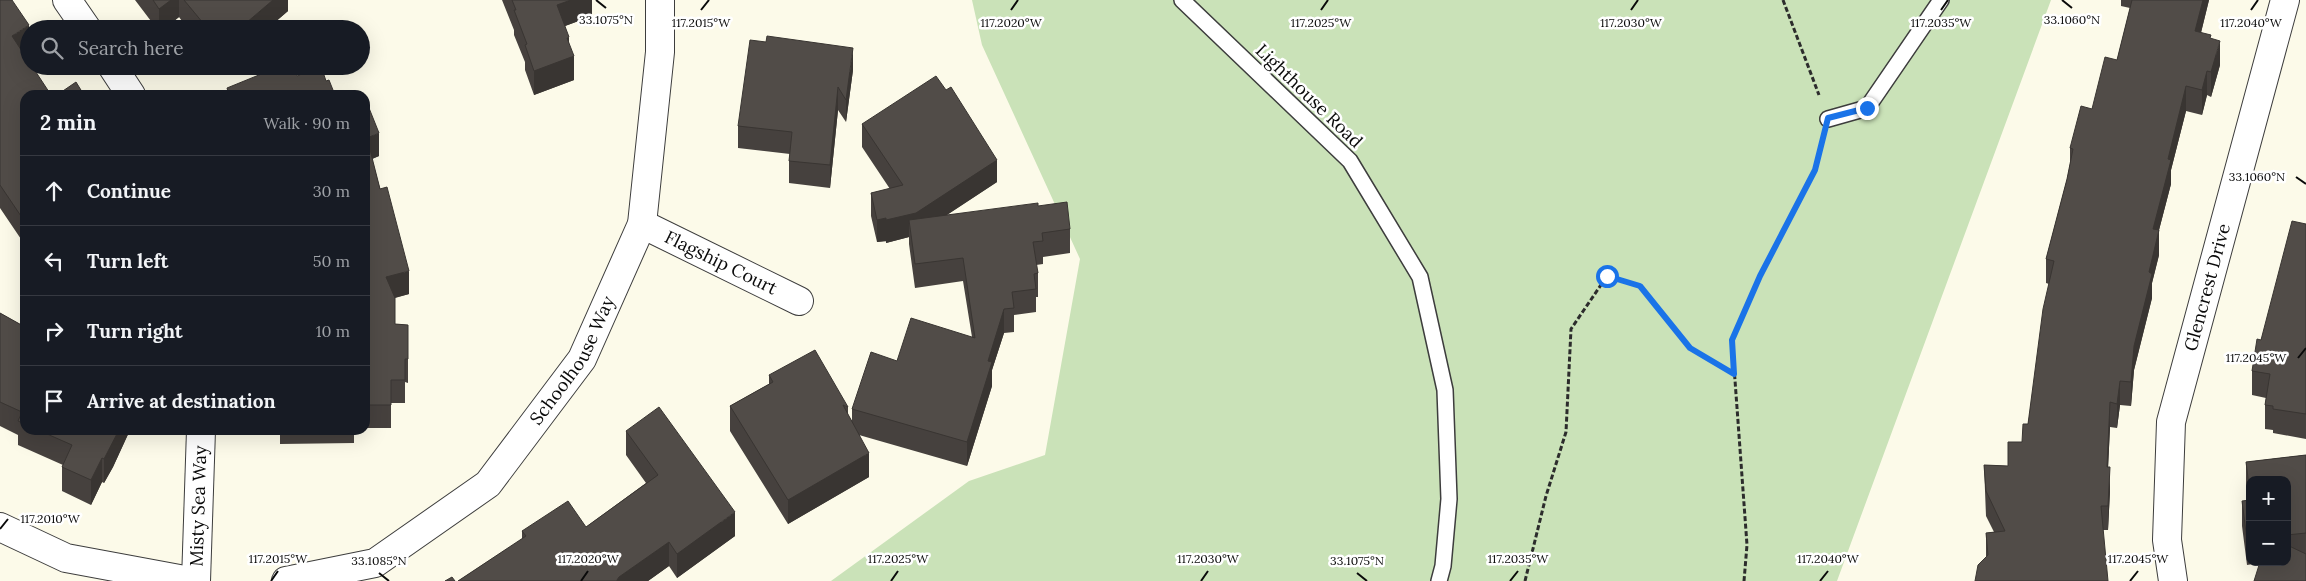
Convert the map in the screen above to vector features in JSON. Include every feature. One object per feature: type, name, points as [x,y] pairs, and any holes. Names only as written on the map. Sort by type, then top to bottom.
[{"type":"street","points":[[67,0],[81,20]]},
{"type":"street","name":"Schoolhouse Way","points":[[286,581],[375,563],[488,484],[582,359],[642,224],[660,52],[660,0]]},
{"type":"street","name":"Glencrest Drive","points":[[2173,581],[2167,540],[2171,422],[2285,0]]},
{"type":"street","points":[[118,75],[128,90]]},
{"type":"street","name":"Flagship Court","points":[[642,224],[799,301]]},
{"type":"street","name":"Misty Sea Way","points":[[196,581],[200,435]]},
{"type":"street","points":[[0,527],[66,558],[190,581]]},
{"type":"lane","name":"Lighthouse Road","points":[[1182,0],[1350,161],[1420,277],[1445,390],[1450,499],[1443,566],[1439,581]]},
{"type":"lane","points":[[1828,118],[1867,108],[1941,0]]},
{"type":"path","points":[[1744,581],[1747,545],[1732,340],[1760,276],[1815,170],[1828,118],[1783,0]]},
{"type":"path","points":[[1526,581],[1546,496],[1566,432],[1571,329],[1607,276],[1640,286],[1690,348],[1734,374]]},
{"type":"green space","points":[[972,0],[2051,0],[1837,581],[831,581],[969,481],[1045,455],[1080,259],[982,45]]},
{"type":"building","points":[[0,0],[12,0],[26,20],[20,20],[20,31],[12,36],[20,48],[20,75],[38,75],[48,90],[20,90],[20,215],[0,185]]},
{"type":"building","points":[[153,0],[171,0],[159,9]]},
{"type":"building","points":[[184,0],[273,0],[250,20],[201,20]]},
{"type":"building","points":[[512,0],[571,0],[557,5],[574,56],[534,71]]},
{"type":"building","points":[[2132,0],[2203,0],[2195,31],[2211,35],[2210,38],[2220,41],[2211,72],[2207,71],[2202,90],[2186,86],[2168,159],[2171,160],[2153,229],[2159,230],[2149,272],[2152,274],[2134,346],[2131,382],[2120,381],[2117,404],[2110,402],[2107,467],[2110,467],[2108,506],[2101,506],[2108,581],[1975,581],[1978,565],[1988,555],[1986,533],[2005,531],[1986,491],[1984,465],[2008,466],[2008,442],[2022,442],[2023,424],[2028,424],[2043,309],[2054,261],[2046,259],[2067,179],[2073,149],[2070,148],[2081,106],[2092,109],[2105,57],[2117,60]]},
{"type":"building","points":[[767,36],[853,48],[846,100],[838,87],[830,165],[789,161],[792,132],[738,126],[750,40],[766,42]]},
{"type":"building","points":[[259,75],[324,75],[326,81],[329,80],[333,90],[228,90],[227,88]]},
{"type":"building","points":[[936,76],[946,90],[951,87],[997,160],[916,213],[886,220],[886,218],[877,220],[871,193],[903,185],[862,124]]},
{"type":"building","points":[[76,82],[81,90],[64,90]]},
{"type":"building","points":[[370,110],[379,133],[370,137]]},
{"type":"building","points":[[370,150],[380,189],[387,187],[409,271],[386,277],[395,298],[395,324],[408,325],[408,359],[405,359],[405,380],[391,380],[391,405],[370,405]]},
{"type":"building","points":[[1067,202],[1070,229],[1042,233],[1043,241],[1033,242],[1038,273],[1034,274],[1036,289],[1012,292],[1014,308],[1004,309],[988,361],[992,362],[967,442],[852,409],[871,352],[897,361],[911,318],[975,338],[963,258],[915,264],[909,220],[1038,203],[1038,206]]},
{"type":"building","points":[[2292,221],[2306,224],[2306,414],[2273,409],[2273,406],[2265,405],[2270,374],[2252,371],[2257,339],[2261,340]]},
{"type":"building","points":[[0,313],[20,324],[20,411],[0,402]]},
{"type":"building","points":[[815,350],[848,407],[843,405],[869,453],[788,500],[730,406],[773,382],[769,375]]},
{"type":"building","points":[[659,407],[735,512],[677,554],[669,542],[619,577],[617,581],[458,581],[526,536],[522,531],[568,501],[586,527],[658,475],[626,431]]},
{"type":"building","points":[[49,435],[116,435],[91,480],[62,467],[72,445]]},
{"type":"building","points":[[2306,455],[2306,533],[2291,535],[2291,476],[2248,476],[2246,462]]},
{"type":"building","points":[[2246,500],[2246,532],[2242,501]]},
{"type":"building","points":[[2291,547],[2306,554],[2306,581],[2254,581],[2259,566],[2291,566]]},
{"type":"building","points":[[452,577],[455,581],[445,581]]},
{"type":"route","points":[[1607,276],[1640,286],[1690,348],[1734,374],[1732,340],[1760,276],[1815,170],[1828,118],[1867,108]]}]
